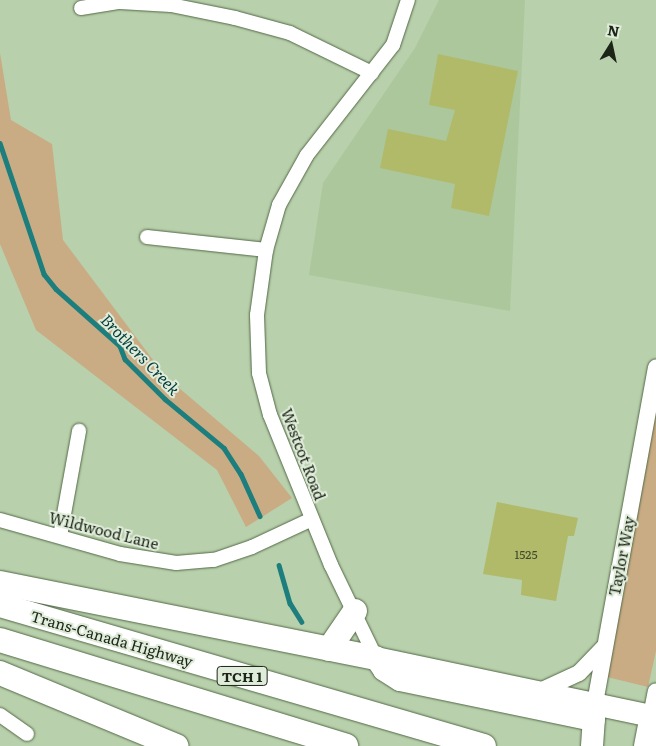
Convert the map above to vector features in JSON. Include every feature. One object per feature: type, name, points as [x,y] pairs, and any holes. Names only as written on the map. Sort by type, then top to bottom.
[{"type":"highway","points":[[0,584],[540,691],[594,712]]},
{"type":"highway","name":"Trans-Canada Highway","points":[[0,605],[484,746]]},
{"type":"highway","points":[[328,649],[356,611]]},
{"type":"highway","name":"TCH 1","points":[[0,640],[346,746]]},
{"type":"highway","points":[[376,658],[384,670],[400,680],[594,712],[653,716],[645,746]]},
{"type":"highway","points":[[0,673],[176,746]]},
{"type":"highway","name":"Taylor Way","points":[[592,746],[594,712]]},
{"type":"street","name":"Westcot Road","points":[[376,658],[312,519],[270,415],[260,373],[257,315],[266,250],[279,205],[307,156],[393,45],[408,0]]},
{"type":"street","points":[[81,8],[120,2],[162,5],[235,18],[290,33],[372,73]]},
{"type":"street","points":[[147,237],[266,250]]},
{"type":"street","name":"Taylor Way","points":[[594,712],[603,648],[656,367]]},
{"type":"street","points":[[60,536],[79,431]]},
{"type":"street","name":"Wildwood Lane","points":[[0,520],[120,554],[176,563],[221,558],[252,547],[312,519]]},
{"type":"street","points":[[540,691],[579,674],[603,648]]},
{"type":"street","points":[[653,716],[656,691]]},
{"type":"street","points":[[0,715],[27,734]]},
{"type":"shaded area","points":[[439,0],[525,0],[510,311],[309,275],[323,183],[415,48]]},
{"type":"shaded area","points":[[0,53],[11,120],[52,144],[63,240],[165,376],[259,456],[292,498],[246,527],[217,470],[36,330],[0,244]]},
{"type":"shaded area","points":[[656,410],[656,651],[648,687],[607,677]]},
{"type":"building","points":[[438,54],[518,71],[489,216],[451,208],[455,184],[380,168],[388,129],[446,141],[455,110],[429,105]]},
{"type":"building","points":[[497,502],[578,518],[574,536],[568,536],[556,601],[521,595],[522,580],[483,574]]},
{"type":"waterway","name":"Brothers Creek","points":[[0,143],[44,274],[56,289],[120,346],[125,359],[165,399],[224,448],[241,474],[260,516]]},
{"type":"waterway","name":"Brothers Creek","points":[[279,565],[290,603],[302,622]]}]
